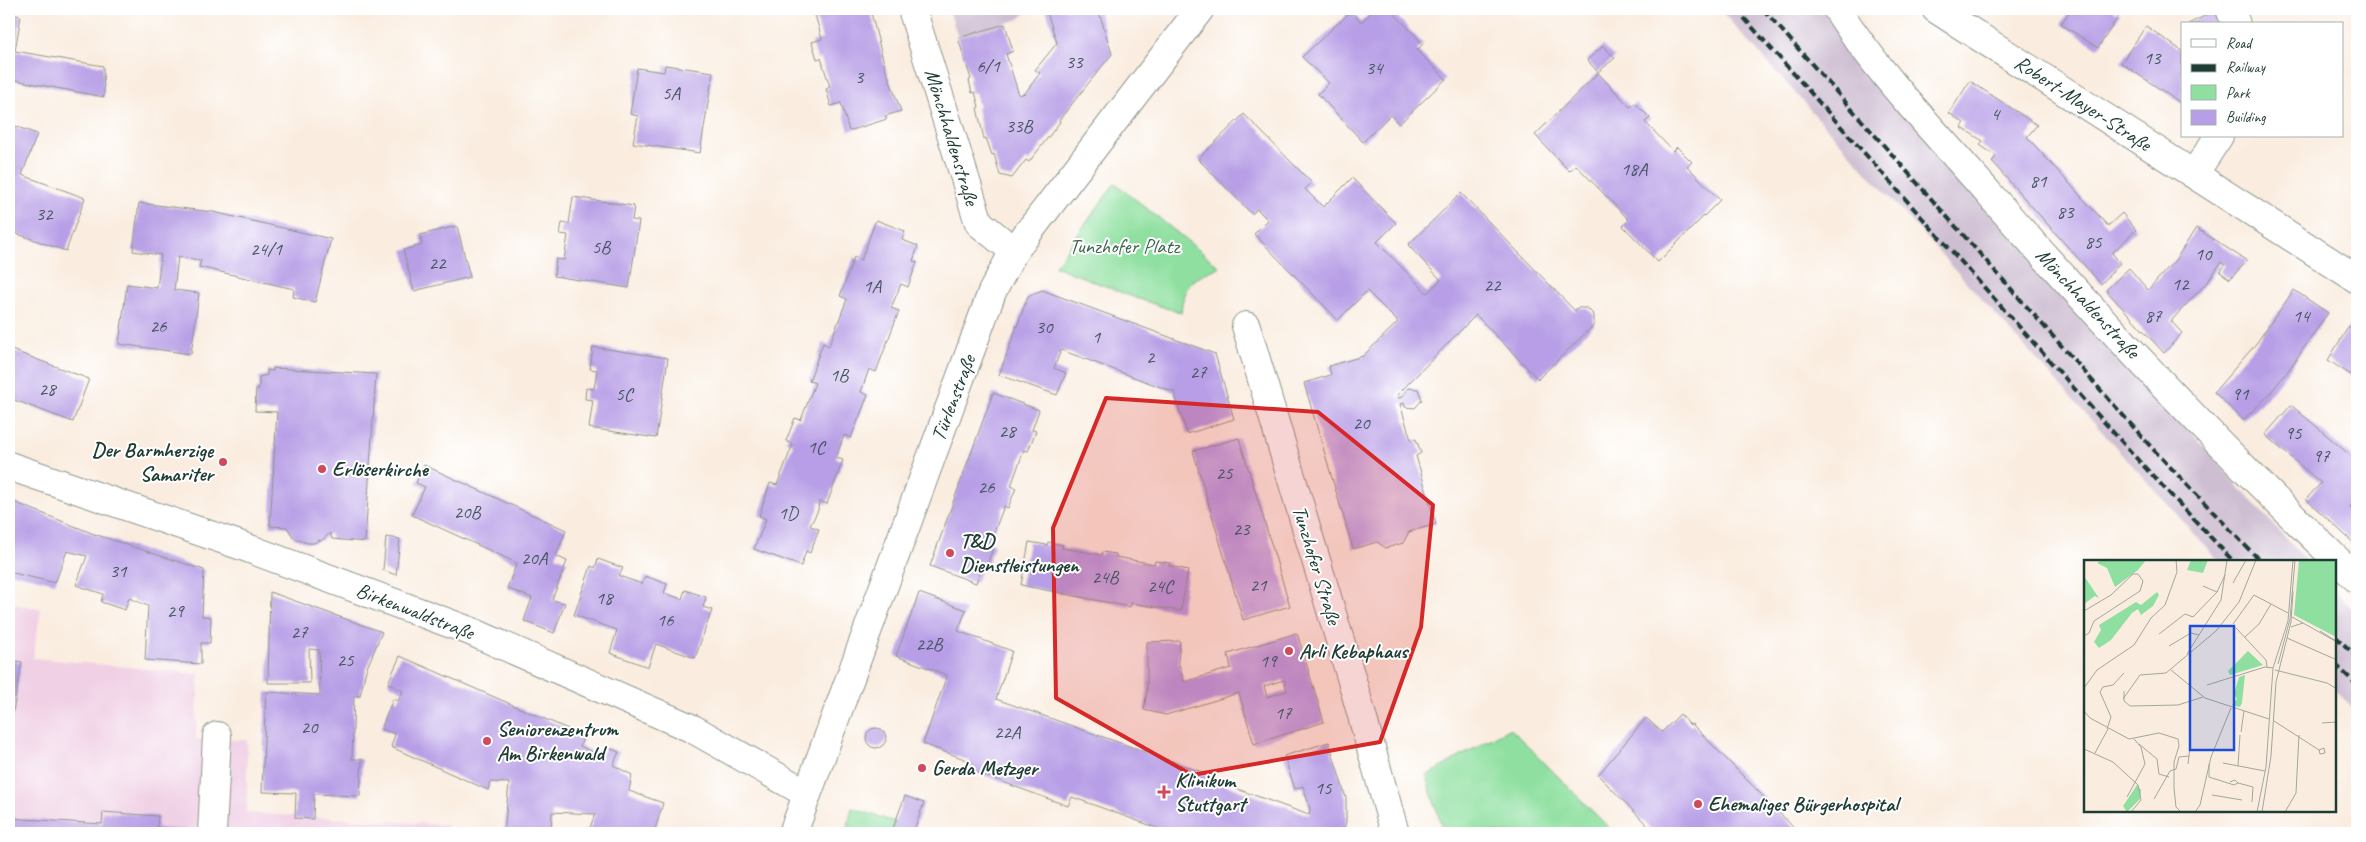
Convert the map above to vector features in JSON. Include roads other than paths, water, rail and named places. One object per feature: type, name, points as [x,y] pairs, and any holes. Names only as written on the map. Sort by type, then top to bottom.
[{"type":"street","name":"Mönchhaldenstraße","points":[[912,9],[979,223],[1014,251]]},
{"type":"street","name":"Türlenstraße","points":[[793,833],[806,793],[992,292],[1014,251],[1200,9]]},
{"type":"street","name":"Mönchhaldenstraße","points":[[1837,9],[1867,54],[2055,269],[2276,502],[2357,579]]},
{"type":"street","name":"Robert-Mayer-Straße","points":[[1936,9],[2357,279]]},
{"type":"street","points":[[2230,9],[2235,22]]},
{"type":"street","points":[[2194,174],[2219,138]]},
{"type":"street","name":"Tunzhofer Straße","points":[[1246,326],[1353,684],[1395,833]]},
{"type":"street","name":"Birkenwaldstraße","points":[[9,466],[242,546],[470,631],[693,729],[806,793]]},
{"type":"street","points":[[212,833],[217,736]]},
{"type":"railway","points":[[1736,9],[2138,460],[2232,560]]},
{"type":"railway","points":[[1763,9],[2152,448],[2259,560]]},
{"type":"railway","points":[[2336,637],[2357,657]]},
{"type":"railway","points":[[2336,665],[2357,685]]},
{"type":"place","name":"Der Barmherzige Samariter","points":[[223,462]]},
{"type":"place","name":"Erlöserkirche","points":[[322,469]]},
{"type":"place","name":"T&D Dienstleistungen","points":[[950,553]]},
{"type":"place","name":"Arli Kebaphaus","points":[[1289,651]]},
{"type":"place","name":"Seniorenzentrum Am Birkenwald","points":[[487,741]]},
{"type":"place","name":"Gerda Metzger","points":[[922,768]]},
{"type":"place","name":"Klinikum Stuttgart","points":[[1164,792]]},
{"type":"place","name":"Ehemaliges Bürgerhospital","points":[[1698,804]]},
{"type":"park label","name":"Tunzhofer Platz","points":[[1124,246]]}]
